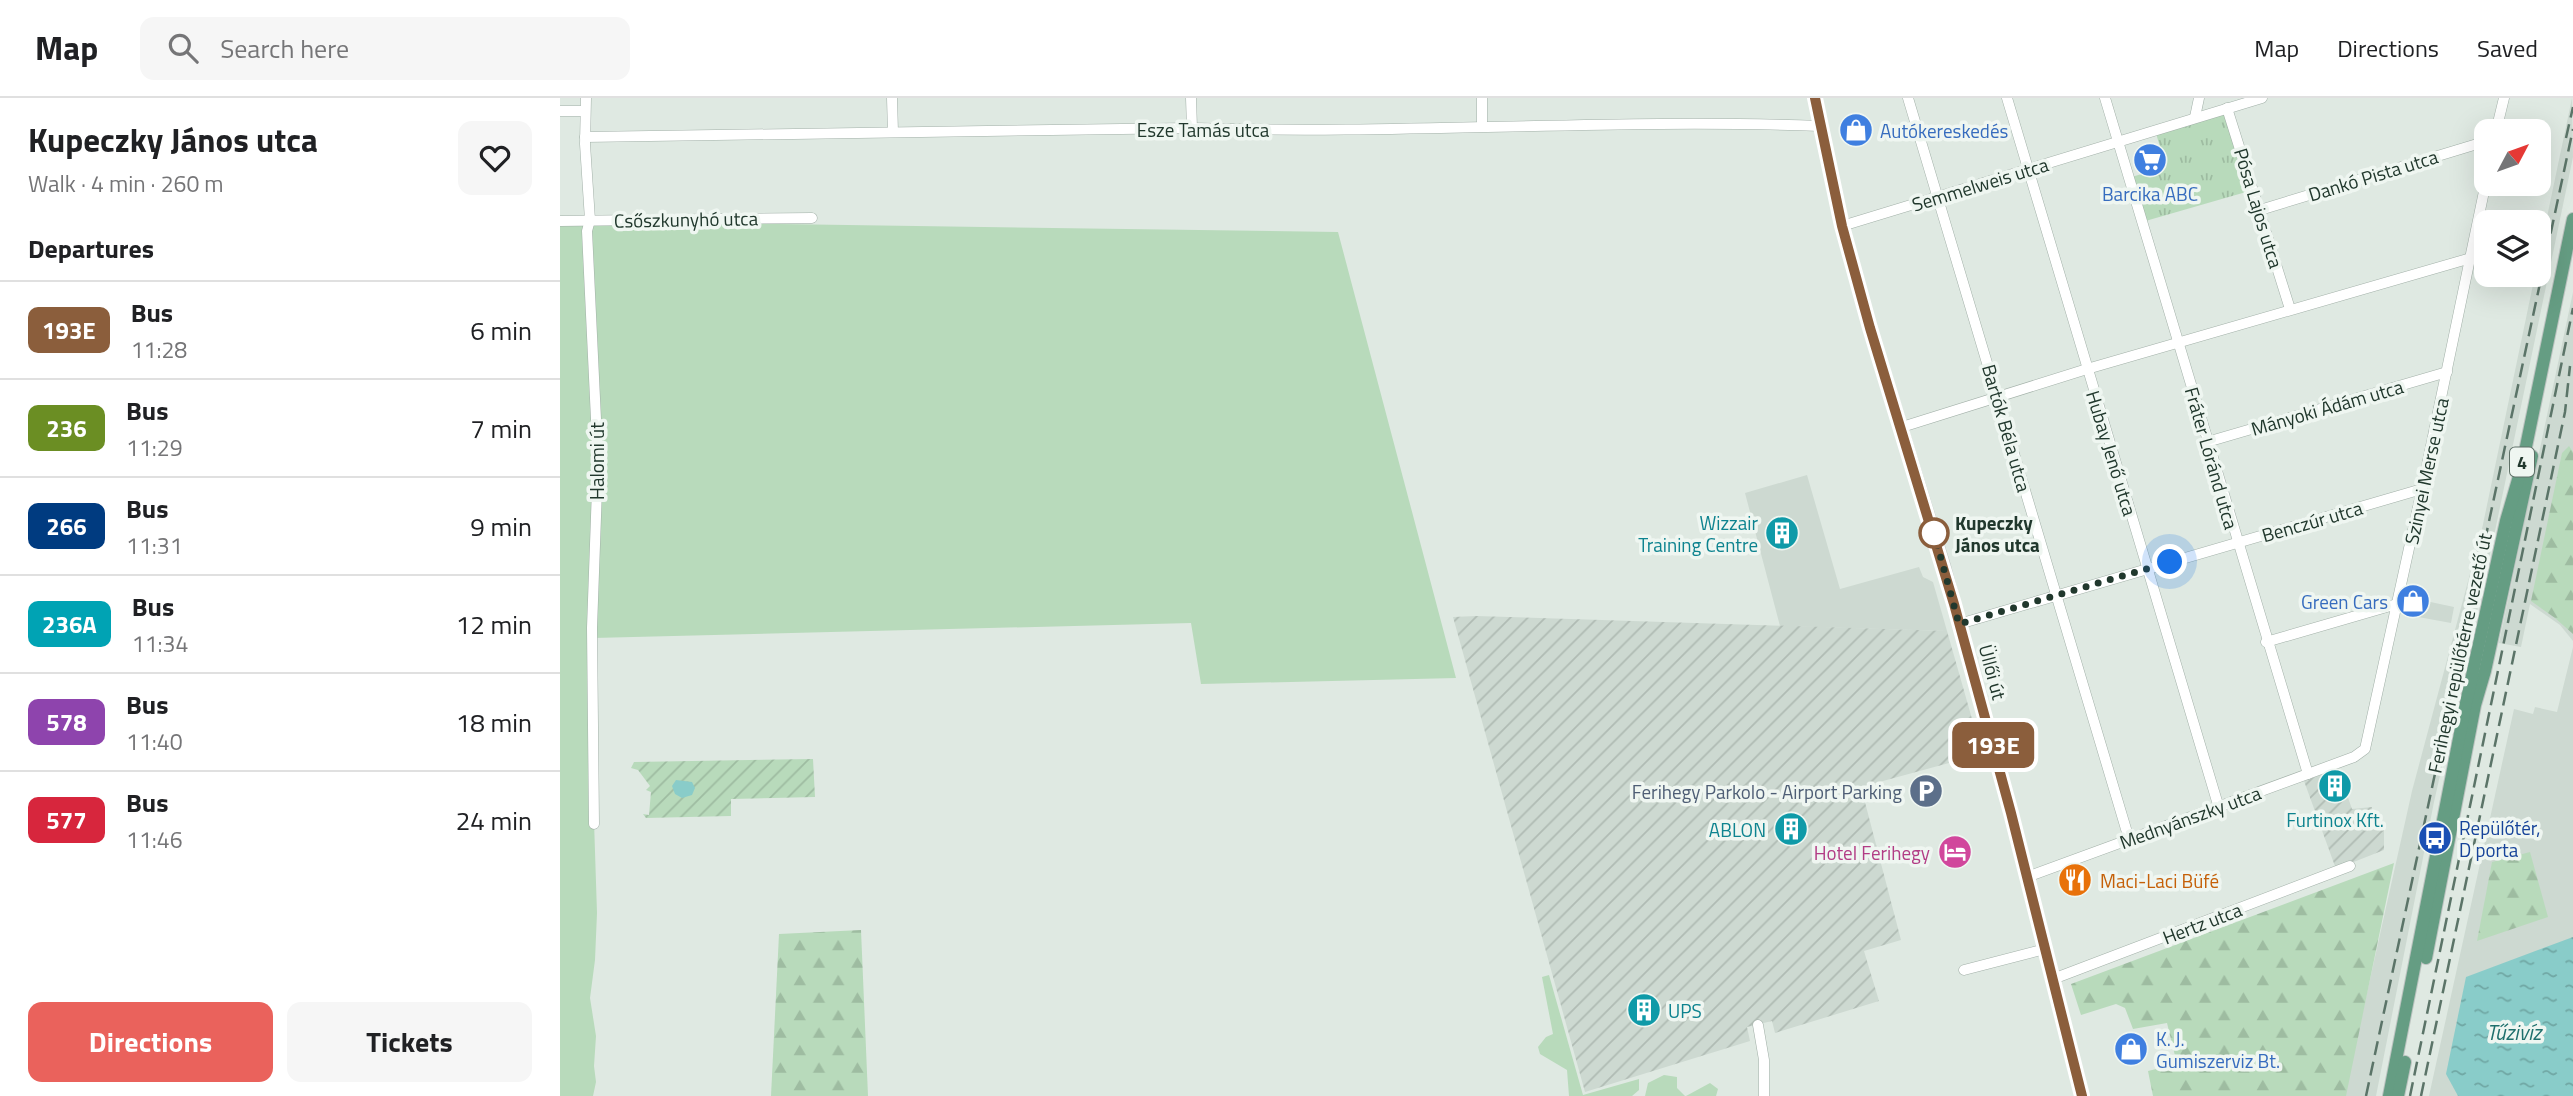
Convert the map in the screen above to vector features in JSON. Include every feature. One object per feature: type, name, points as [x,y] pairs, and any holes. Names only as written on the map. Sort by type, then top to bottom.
[{"type":"main road","name":"Üllői út","points":[[1815,98],[1842,226],[1959,624],[2082,1096]]},
{"type":"main road","name":"Ferihegyi repülőtérre vezető út","points":[[2389,1096],[2471,683],[2506,521],[2522,466],[2573,219]]},
{"type":"main road","name":"Ferihegyi repülőtérre vezető út","points":[[2398,1096],[2475,705],[2485,671],[2573,260]]},
{"type":"street","name":"Halomi út","points":[[586,98],[585,136],[590,220],[587,232],[598,461],[592,628],[594,824]]},
{"type":"street","points":[[892,98],[893,132]]},
{"type":"street","points":[[1191,98],[1192,128]]},
{"type":"street","points":[[1482,98],[1482,126]]},
{"type":"street","name":"Bartók Béla utca","points":[[1908,98],[2129,839]]},
{"type":"street","name":"Hubay Jenő utca","points":[[2007,98],[2219,808]]},
{"type":"street","name":"Fráter Lóránd utca","points":[[2105,98],[2266,642],[2308,774]]},
{"type":"street","points":[[2199,98],[2195,117],[2262,98]]},
{"type":"street","points":[[2499,119],[2504,98]]},
{"type":"street","name":"Pósa Lajos utca","points":[[2227,108],[2290,309]]},
{"type":"street","points":[[560,111],[585,111]]},
{"type":"street","name":"Semmelweis utca","points":[[1842,226],[2195,117]]},
{"type":"street","name":"Esze Tamás utca","points":[[585,136],[1192,128],[1252,130],[1482,126],[1821,126]]},
{"type":"street","name":"Dankó Pista utca","points":[[2259,211],[2474,145]]},
{"type":"street","name":"Szinyei Merse utca","points":[[2354,757],[2365,749],[2368,742],[2483,196]]},
{"type":"street","name":"Csőszkunyhó utca","points":[[560,221],[812,218]]},
{"type":"street","points":[[1902,427],[2087,369],[2471,258]]},
{"type":"street","name":"Mányoki Ádám utca","points":[[2207,442],[2447,372]]},
{"type":"street","name":"Benczúr utca","points":[[1959,624],[2422,489]]},
{"type":"street","points":[[2266,642],[2397,604]]},
{"type":"street","name":"Mednyánszky utca","points":[[2027,877],[2354,757]]},
{"type":"street","name":"Hertz utca","points":[[2053,979],[2350,866]]},
{"type":"street","points":[[1964,970],[2045,949]]},
{"type":"street","points":[[1758,1025],[1764,1060],[1763,1096]]},
{"type":"shaded area","points":[[2572,98],[2573,157],[2551,262],[2551,210],[2548,210]]},
{"type":"shaded area","points":[[2532,287],[2546,287],[2434,802],[2376,1096],[2344,1096],[2412,791],[2482,529]]},
{"type":"shaded area","points":[[2573,292],[2573,641],[2560,625],[2530,604],[2521,647],[2499,643]]},
{"type":"shaded area","points":[[1807,475],[1840,589],[1919,567],[1923,577],[1933,582],[1947,631],[1780,626],[1745,493]]},
{"type":"shaded area","points":[[2407,597],[2454,607],[2451,623],[2402,614]]},
{"type":"shaded area","points":[[1453,617],[1947,631],[1982,754],[1861,787],[1901,940],[1864,951],[1879,1001],[1775,1033],[1772,1021],[1747,1027],[1750,1041],[1585,1092]]},
{"type":"shaded area","points":[[2573,647],[2573,1096],[2429,1096],[2514,709],[2533,714],[2535,707],[2557,712]]},
{"type":"shaded area","name":"Furtinox Kft.","points":[[2338,769],[2352,809],[2372,807],[2371,829],[2384,830],[2384,850],[2336,869],[2304,781]]},
{"type":"green space","points":[[2227,108],[2253,190],[2142,222],[2128,178],[2166,167],[2155,130]]},
{"type":"green space","points":[[560,221],[1338,232],[1456,678],[1201,684],[1191,623],[593,638],[597,913],[590,998],[596,1036],[596,1082],[593,1096],[560,1096]]},
{"type":"green space","points":[[2569,446],[2573,452],[2573,634],[2531,601],[2562,453]]},
{"type":"green space","points":[[813,759],[815,797],[731,799],[731,816],[646,818],[643,814],[649,815],[651,792],[646,790],[650,786],[638,770],[631,768],[634,762]]},
{"type":"green space","points":[[2530,852],[2548,917],[2477,941],[2492,862]]},
{"type":"green space","points":[[2394,863],[2346,1096],[2153,1096],[2148,1071],[2177,1064],[2167,1023],[2133,1029],[2125,1008],[2116,1004],[2081,1015],[2071,984]]},
{"type":"green space","points":[[861,930],[868,1096],[771,1096],[779,934]]},
{"type":"green space","points":[[1549,975],[1583,1095],[1639,1079],[1639,1090],[1632,1096],[1569,1096],[1567,1070],[1540,1054],[1538,1047],[1546,1037],[1553,1034],[1542,977]]},
{"type":"green space","points":[[1664,1075],[1677,1077],[1677,1088],[1685,1096],[1645,1096],[1648,1083]]},
{"type":"green space","points":[[1710,1083],[1718,1089],[1716,1096],[1686,1096]]},
{"type":"water","points":[[676,780],[692,782],[695,788],[692,795],[682,798],[675,794],[672,786]]},
{"type":"water","name":"Tűzivíz","points":[[2573,937],[2573,1096],[2458,1096],[2446,1074],[2466,977]]},
{"type":"railway","points":[[2566,138],[2573,107]]},
{"type":"railway","points":[[2366,1096],[2573,129]]},
{"type":"railway","points":[[2410,1096],[2573,308]]},
{"type":"railway","points":[[2421,1096],[2565,412],[2570,366]]},
{"type":"bus line","name":"193E","points":[[1815,98],[1842,226],[1870,328],[1944,566],[2011,813],[2082,1096]]},
{"type":"place","name":"Autókereskedés","points":[[1856,130]]},
{"type":"place","name":"Barcika ABC","points":[[2150,160]]},
{"type":"place","name":"Wizzair Training Centre","points":[[1782,533]]},
{"type":"place","name":"Kupeczky János utca","points":[[1934,533]]},
{"type":"place","name":"Green Cars","points":[[2413,601]]},
{"type":"place","name":"Furtinox Kft.","points":[[2335,786]]},
{"type":"place","name":"Ferihegy Parkolo - Airport Parking","points":[[1926,791]]},
{"type":"place","name":"ABLON","points":[[1791,829]]},
{"type":"place","name":"Repülőtér, D porta","points":[[2435,838]]},
{"type":"place","name":"Hotel Ferihegy","points":[[1955,852]]},
{"type":"place","name":"Maci-Laci Büfé","points":[[2075,880]]},
{"type":"place","name":"UPS","points":[[1644,1010]]},
{"type":"place","name":"K. J. Gumiszerviz Bt.","points":[[2131,1049]]},
{"type":"route","points":[[1934,533],[1959,624],[2170,562]]}]
